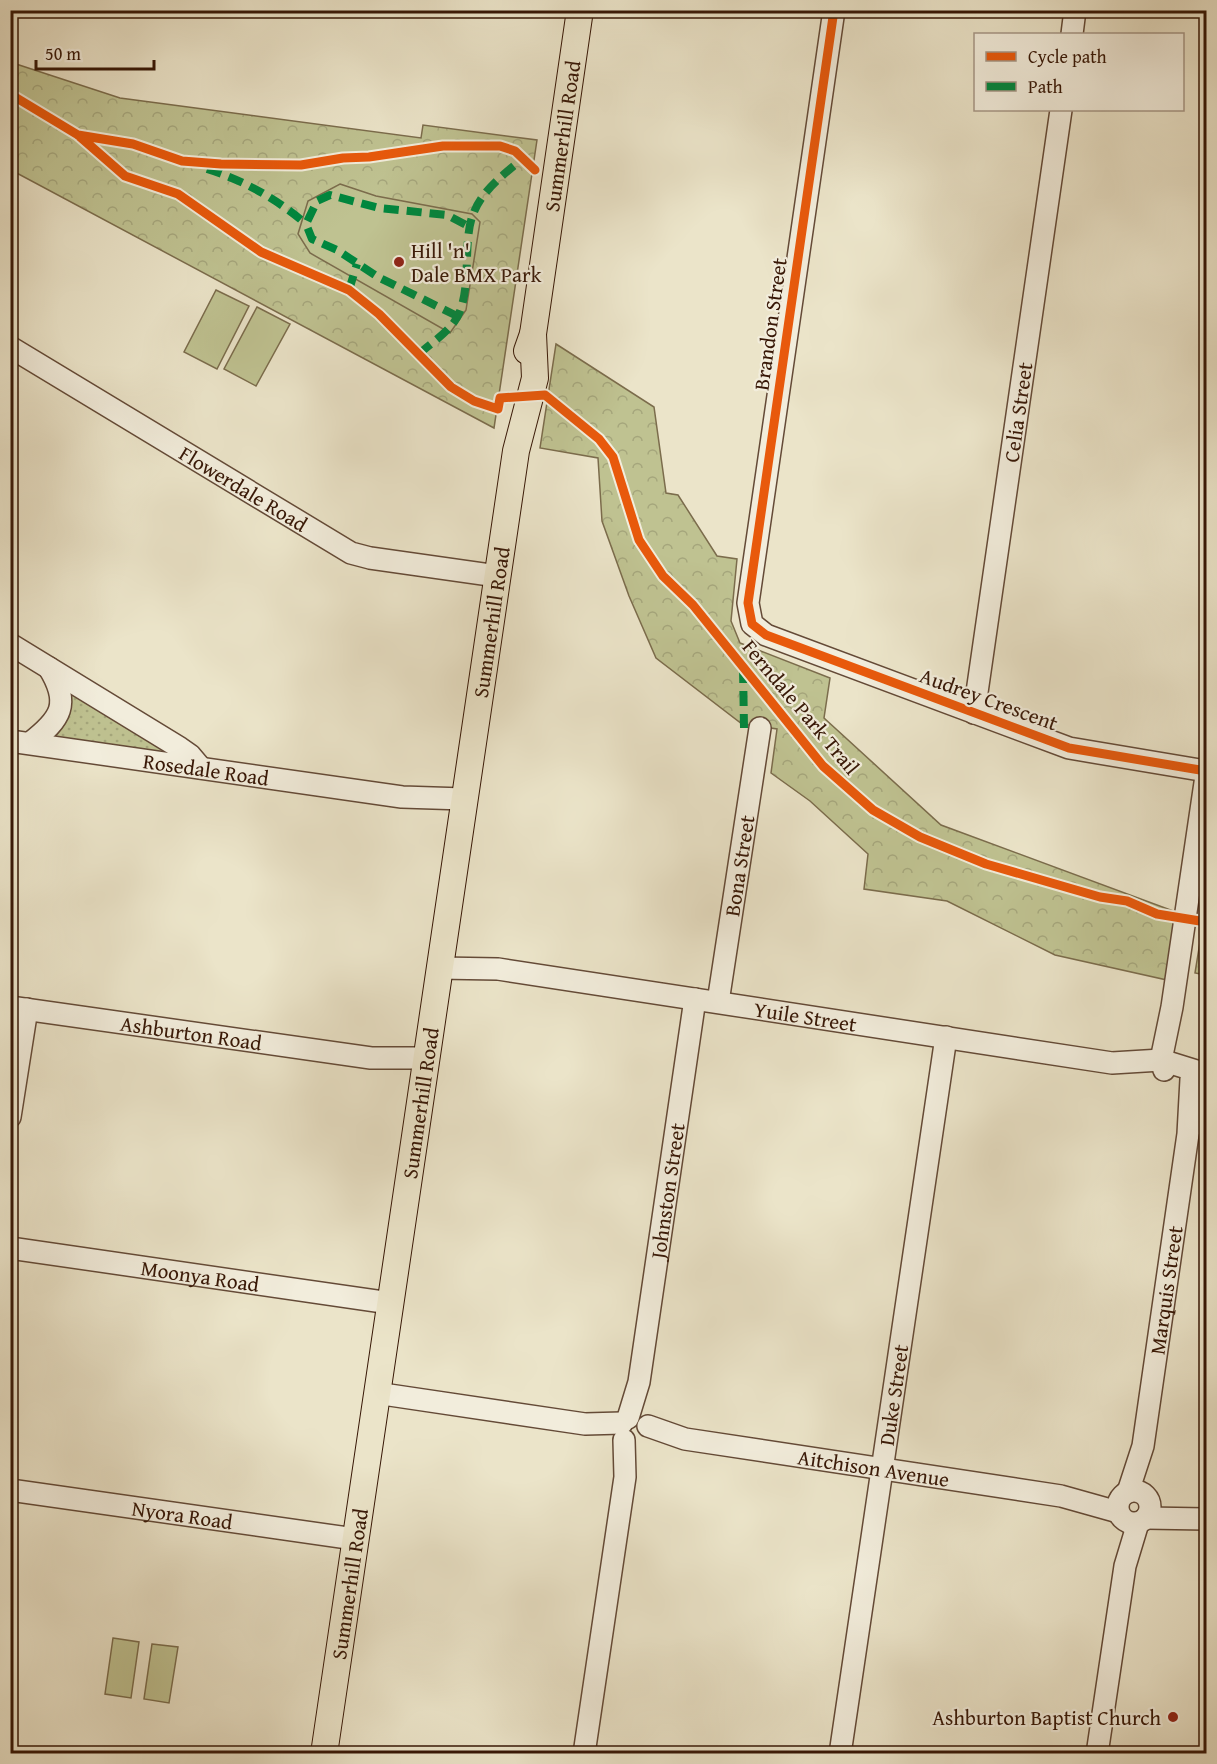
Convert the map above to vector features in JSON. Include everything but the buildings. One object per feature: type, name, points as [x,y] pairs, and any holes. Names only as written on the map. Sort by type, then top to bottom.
[{"type":"main road","name":"Summerhill Road","points":[[324,1754],[516,451],[515,388],[532,334],[580,10]]},
{"type":"street","name":"Brandon Street","points":[[766,635],[752,624],[748,603],[834,10]]},
{"type":"street","points":[[1072,33],[1075,10]]},
{"type":"street","name":"Celia Street","points":[[974,713],[1061,111]]},
{"type":"street","name":"Flowerdale Road","points":[[10,348],[351,553],[370,558],[497,576]]},
{"type":"street","name":"Audrey Crescent","points":[[766,635],[1088,753],[1206,771]]},
{"type":"street","points":[[10,644],[180,748],[201,768]]},
{"type":"street","points":[[20,742],[55,723],[60,714],[59,684],[49,668]]},
{"type":"street","name":"Bona Street","points":[[718,1002],[759,728]]},
{"type":"street","name":"Rosedale Road","points":[[20,742],[463,806]]},
{"type":"street","points":[[1165,1064],[1206,776]]},
{"type":"street","name":"Yuile Street","points":[[440,959],[1112,1063],[1138,1071],[1165,1064],[1201,1078]]},
{"type":"street","name":"Johnston Street","points":[[584,1754],[695,999]]},
{"type":"street","points":[[10,1117],[19,1008]]},
{"type":"street","name":"Ashburton Road","points":[[19,1008],[424,1067]]},
{"type":"street","name":"Duke Street","points":[[840,1754],[946,1037]]},
{"type":"street","name":"Marquis Street","points":[[1097,1754],[1188,1134],[1201,1078]]},
{"type":"street","name":"Moonya Road","points":[[10,1248],[390,1303]]},
{"type":"street","name":"Aitchison Avenue","points":[[376,1393],[1206,1518]]},
{"type":"street","name":"Nyora Road","points":[[10,1490],[355,1539]]},
{"type":"green space","points":[[10,62],[120,98],[421,138],[423,125],[537,140],[494,428],[11,170]]},
{"type":"green space","name":"Hill 'n' Dale BMX Park","points":[[340,184],[376,196],[472,214],[480,222],[466,310],[450,333],[310,253],[298,234],[308,201]]},
{"type":"green space","points":[[216,290],[249,306],[217,369],[184,352]]},
{"type":"green space","points":[[257,307],[290,324],[256,386],[224,369]]},
{"type":"green space","points":[[556,344],[654,407],[666,493],[678,495],[717,556],[737,559],[731,621],[740,643],[830,678],[824,718],[941,825],[1176,912],[1167,980],[1055,955],[947,901],[864,889],[868,854],[810,801],[771,773],[777,729],[742,724],[656,658],[629,596],[602,521],[598,458],[540,448]]},
{"type":"green space","points":[[70,692],[164,750],[164,754],[54,737]]},
{"type":"green space","points":[[1206,905],[1206,975],[1195,973]]},
{"type":"green space","points":[[113,1638],[139,1642],[131,1698],[105,1694]]},
{"type":"green space","points":[[152,1644],[178,1647],[169,1703],[144,1699]]},
{"type":"marked path","points":[[419,354],[446,331],[458,316],[465,287],[470,225],[478,204],[496,182],[523,158]]},
{"type":"marked path","points":[[207,169],[259,191],[306,224]]},
{"type":"marked path","points":[[457,316],[378,277],[337,250],[312,239],[306,224],[317,201],[330,195],[379,208],[447,215],[470,227]]},
{"type":"marked path","points":[[349,290],[357,264]]},
{"type":"marked path","points":[[743,668],[744,728]]},
{"type":"cycle path","name":"Ferndale Park Trail","points":[[834,10],[748,603],[752,624],[766,635],[1069,748],[1206,771]]},
{"type":"cycle path","name":"Ferndale Park Trail","points":[[10,94],[78,135],[125,176],[178,194],[261,252],[349,290],[379,314],[451,387],[474,401],[498,409],[500,398],[545,395],[599,439],[613,457],[639,540],[663,576],[693,605],[823,766],[873,810],[920,837],[986,864],[1100,897],[1127,901],[1157,914],[1206,922]]},
{"type":"cycle path","points":[[78,135],[133,144],[182,161],[221,164],[301,165],[443,146],[500,146],[515,151],[535,170]]},
{"type":"place","name":"Hill 'n' Dale BMX Park","points":[[399,262]]},
{"type":"place","name":"Ashburton Baptist Church","points":[[1173,1717]]}]
